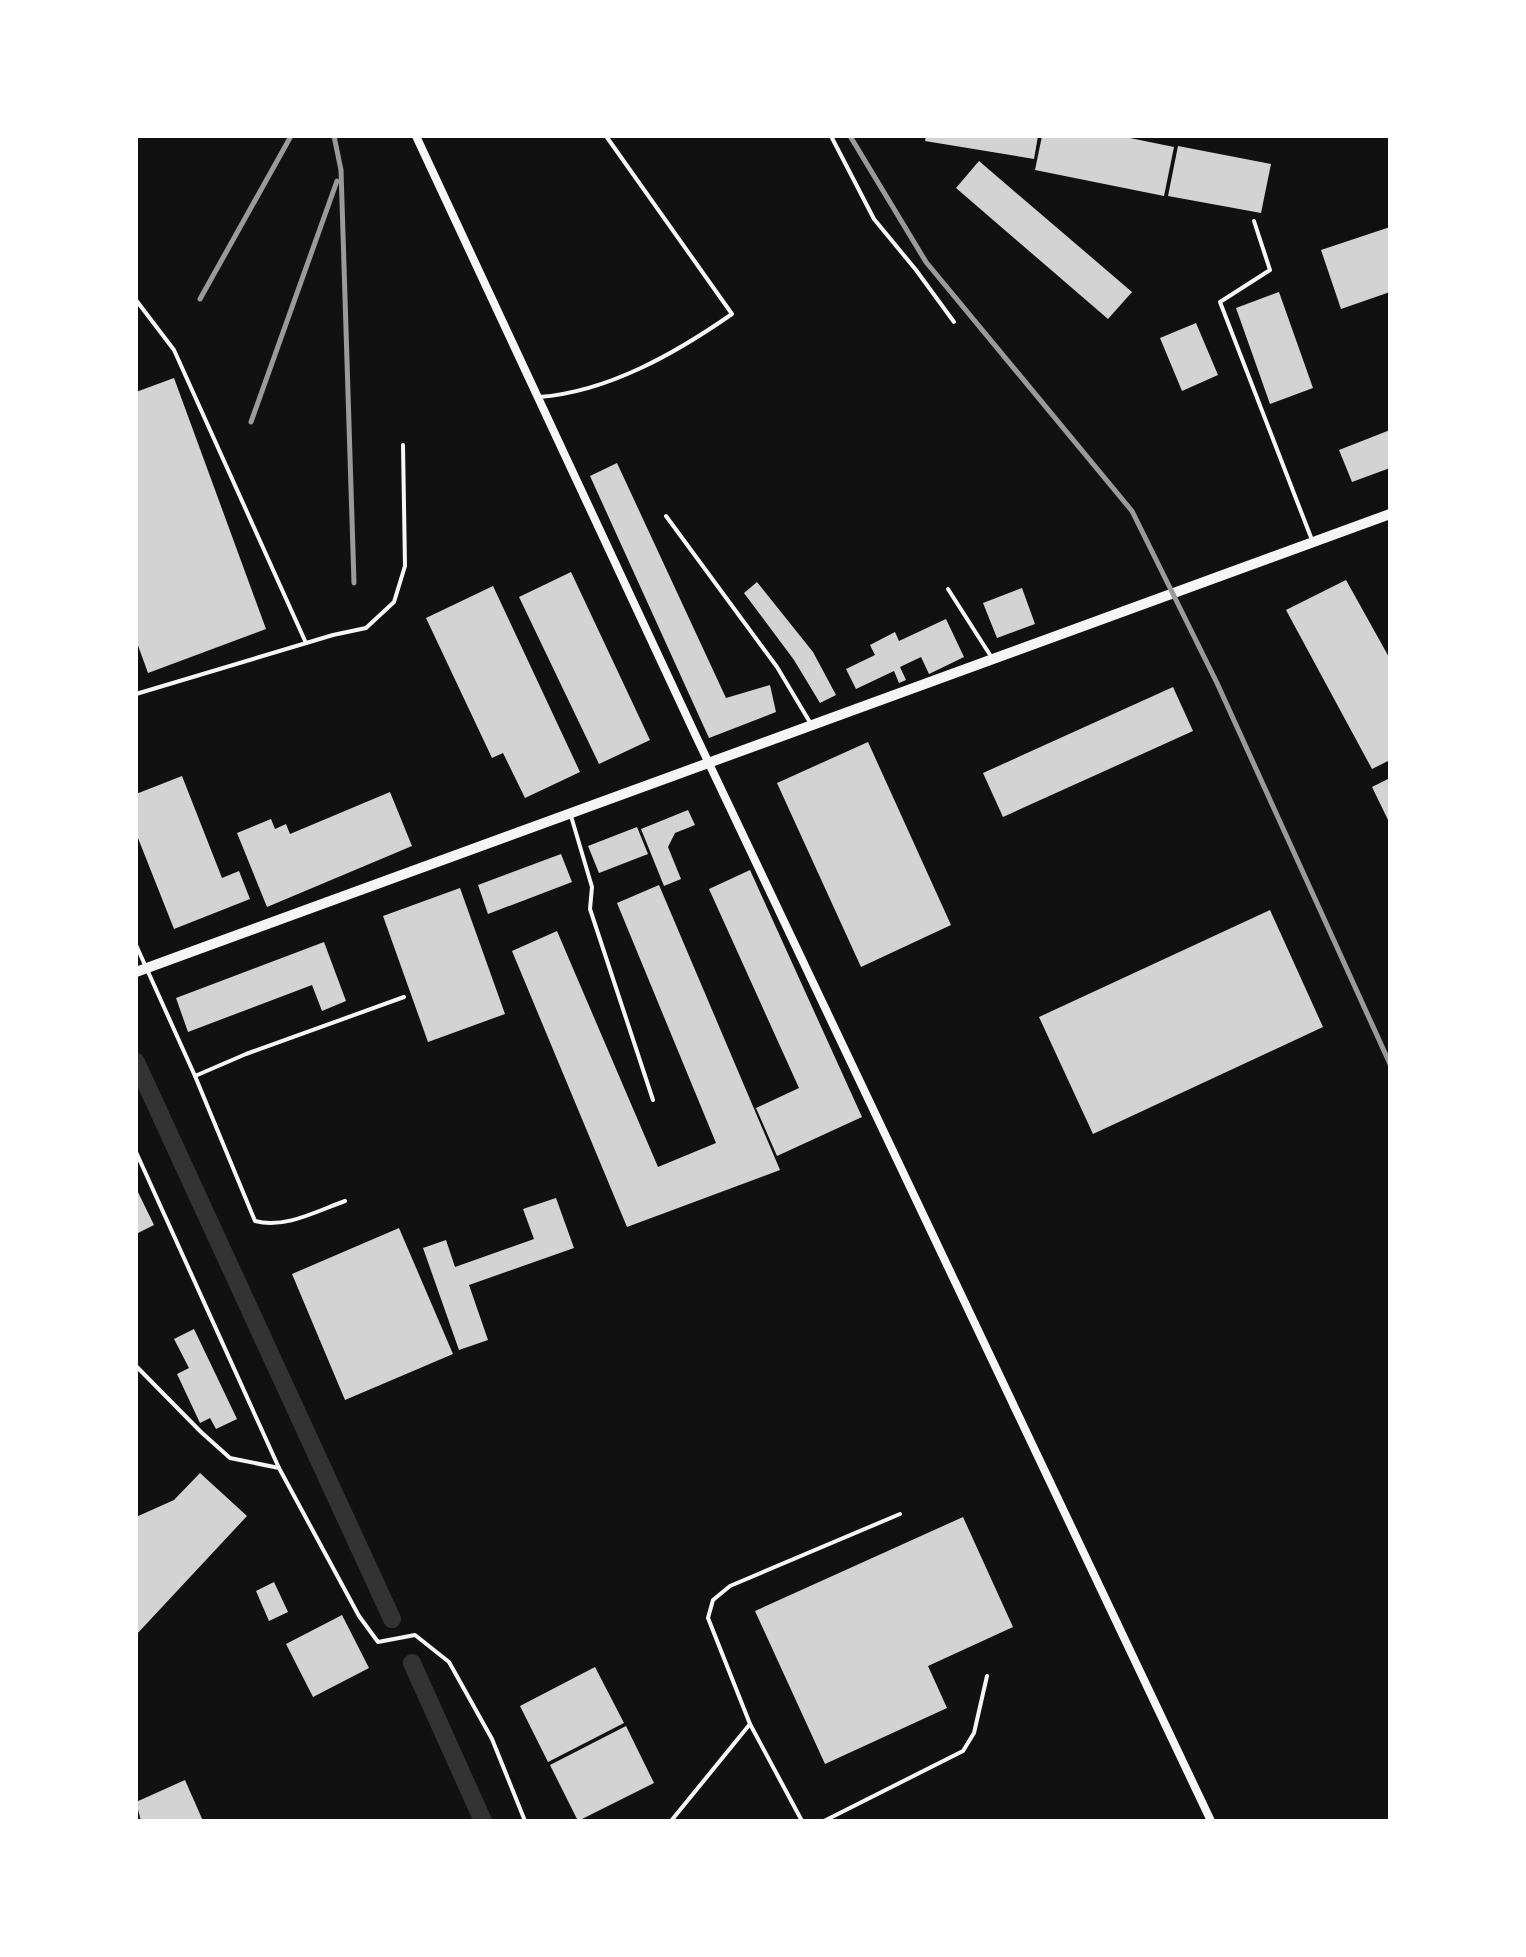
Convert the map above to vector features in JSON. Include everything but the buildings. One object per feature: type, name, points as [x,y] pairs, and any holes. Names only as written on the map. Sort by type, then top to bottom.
[{"type":"street","points":[[416,136],[708,763],[1211,1821]]},
{"type":"street","points":[[136,972],[1390,514]]},
{"type":"lane","points":[[536,397],[592,388],[618,377],[707,332],[732,314],[606,136]]},
{"type":"lane","points":[[831,136],[874,219],[954,322]]},
{"type":"lane","points":[[1254,221],[1270,270],[1220,302],[1312,543]]},
{"type":"lane","points":[[136,300],[174,350],[306,643]]},
{"type":"lane","points":[[136,694],[366,628],[394,602],[405,566],[403,445]]},
{"type":"lane","points":[[666,516],[777,667],[812,726]]},
{"type":"lane","points":[[948,589],[993,660]]},
{"type":"lane","points":[[570,814],[592,887],[590,909],[653,1100]]},
{"type":"lane","points":[[136,945],[255,1221],[268,1224],[289,1221],[345,1201]]},
{"type":"lane","points":[[195,1076],[246,1054],[404,997]]},
{"type":"lane","points":[[136,1152],[279,1468],[359,1616],[378,1642],[415,1635],[449,1662],[492,1739],[525,1821]]},
{"type":"lane","points":[[136,1366],[230,1458],[279,1468]]},
{"type":"lane","points":[[802,1821],[750,1724],[708,1618],[713,1600],[730,1586],[900,1514]]},
{"type":"lane","points":[[824,1821],[963,1751],[974,1733],[987,1676]]},
{"type":"lane","points":[[671,1821],[750,1724]]},
{"type":"waterway","points":[[136,1062],[392,1619]]},
{"type":"waterway","points":[[412,1663],[483,1821]]},
{"type":"railway","points":[[200,299],[291,136]]},
{"type":"railway","points":[[334,136],[341,170],[354,583]]},
{"type":"railway","points":[[850,136],[926,262],[1132,511],[1217,683],[1390,1064]]},
{"type":"railway","points":[[251,422],[337,181]]}]
